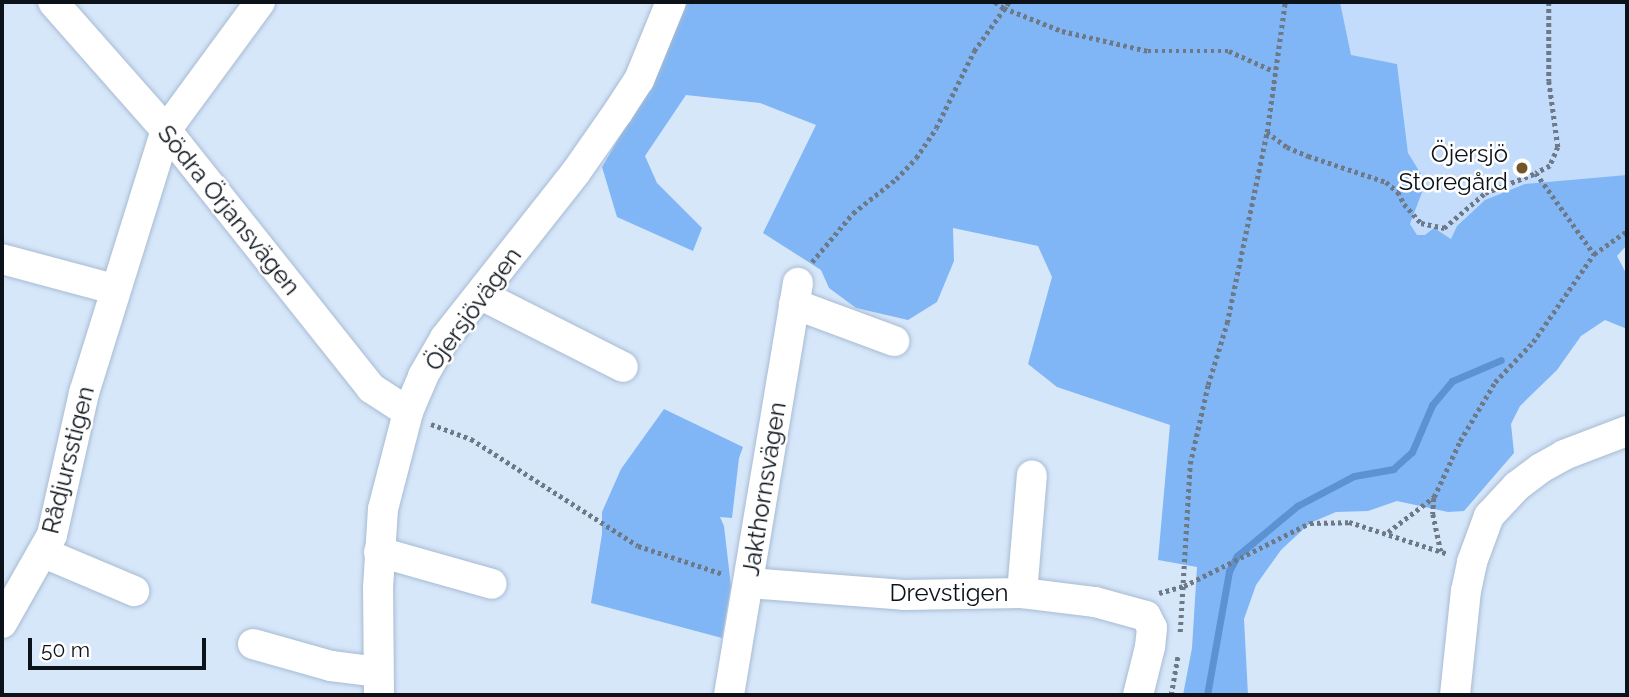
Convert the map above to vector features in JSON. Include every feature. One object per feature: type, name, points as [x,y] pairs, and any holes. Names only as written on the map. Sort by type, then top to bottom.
[{"type":"street","name":"Södra Örjansvägen","points":[[53,2],[166,130],[370,388],[408,412]]},
{"type":"street","name":"Rådjursstigen","points":[[2,623],[52,535],[84,393],[114,289],[166,130],[260,2]]},
{"type":"street","name":"Öjersjövägen","points":[[379,684],[379,552],[390,477],[408,412],[434,355],[576,172],[639,80],[671,2]]},
{"type":"street","points":[[2,259],[114,289]]},
{"type":"street","points":[[796,294],[894,341]]},
{"type":"street","name":"Jakthornsvägen","points":[[729,695],[796,294]]},
{"type":"street","points":[[481,295],[623,367]]},
{"type":"street","points":[[1455,695],[1466,591],[1472,562],[1489,516],[1517,486],[1541,468],[1564,455],[1627,431]]},
{"type":"street","points":[[1023,593],[1032,475]]},
{"type":"street","points":[[379,552],[492,584]]},
{"type":"street","points":[[44,553],[134,591]]},
{"type":"street","name":"Drevstigen","points":[[749,583],[904,595],[1023,593],[1095,603],[1149,605]]},
{"type":"street","points":[[1138,695],[1150,647],[1152,628],[1149,605]]},
{"type":"street","points":[[253,644],[331,666],[379,684]]},
{"type":"path","points":[[995,2],[1062,31],[1148,51],[1229,51],[1274,71]]},
{"type":"path","points":[[796,294],[853,213],[896,180],[916,158],[936,128],[974,51],[1009,2]]},
{"type":"path","points":[[1184,586],[1190,464],[1198,422],[1227,323],[1267,132],[1283,2]]},
{"type":"path","points":[[1267,132],[1287,147],[1308,156],[1386,182],[1398,192],[1404,204],[1421,222],[1444,228],[1485,193],[1550,166],[1558,147],[1549,81],[1549,2]]},
{"type":"path","points":[[1536,173],[1594,254]]},
{"type":"path","points":[[1149,605],[1310,523],[1349,523],[1441,552],[1433,514],[1434,497],[1479,406],[1495,382],[1533,342],[1594,254],[1627,232]]},
{"type":"path","points":[[408,412],[471,439],[638,545],[749,583]]},
{"type":"path","points":[[1387,533],[1434,497]]},
{"type":"shaded area","points":[[686,2],[1340,2],[1351,55],[1397,64],[1408,153],[1426,182],[1410,224],[1417,235],[1425,235],[1434,228],[1451,239],[1457,226],[1485,200],[1525,184],[1627,175],[1627,245],[1617,256],[1627,275],[1627,329],[1605,320],[1581,336],[1557,370],[1520,406],[1511,424],[1514,453],[1464,511],[1448,512],[1397,501],[1368,511],[1336,512],[1310,523],[1281,550],[1256,585],[1244,619],[1248,695],[1183,695],[1192,648],[1197,567],[1158,560],[1170,425],[1057,387],[1028,364],[1052,277],[1038,246],[953,228],[954,261],[937,302],[908,320],[856,308],[829,288],[821,270],[763,233],[816,125],[760,103],[686,95],[645,156],[657,183],[702,228],[693,251],[617,217],[602,167],[662,64]]},
{"type":"shaded area","name":"Öjersjö Storegård","points":[[1340,2],[1627,2],[1627,245],[1571,260],[1417,235],[1410,224],[1426,182],[1408,153],[1397,64],[1351,56]]},
{"type":"shaded area","points":[[664,409],[743,447],[739,458],[732,518],[720,517],[724,526],[731,586],[722,638],[591,603],[602,534],[602,512],[621,469]]},
{"type":"waterway","points":[[1207,695],[1229,571],[1237,556],[1297,506],[1354,476],[1393,469],[1412,452],[1432,405],[1452,381],[1501,360]]},
{"type":"place","name":"Öjersjö Storegård","points":[[1522,168]]}]
